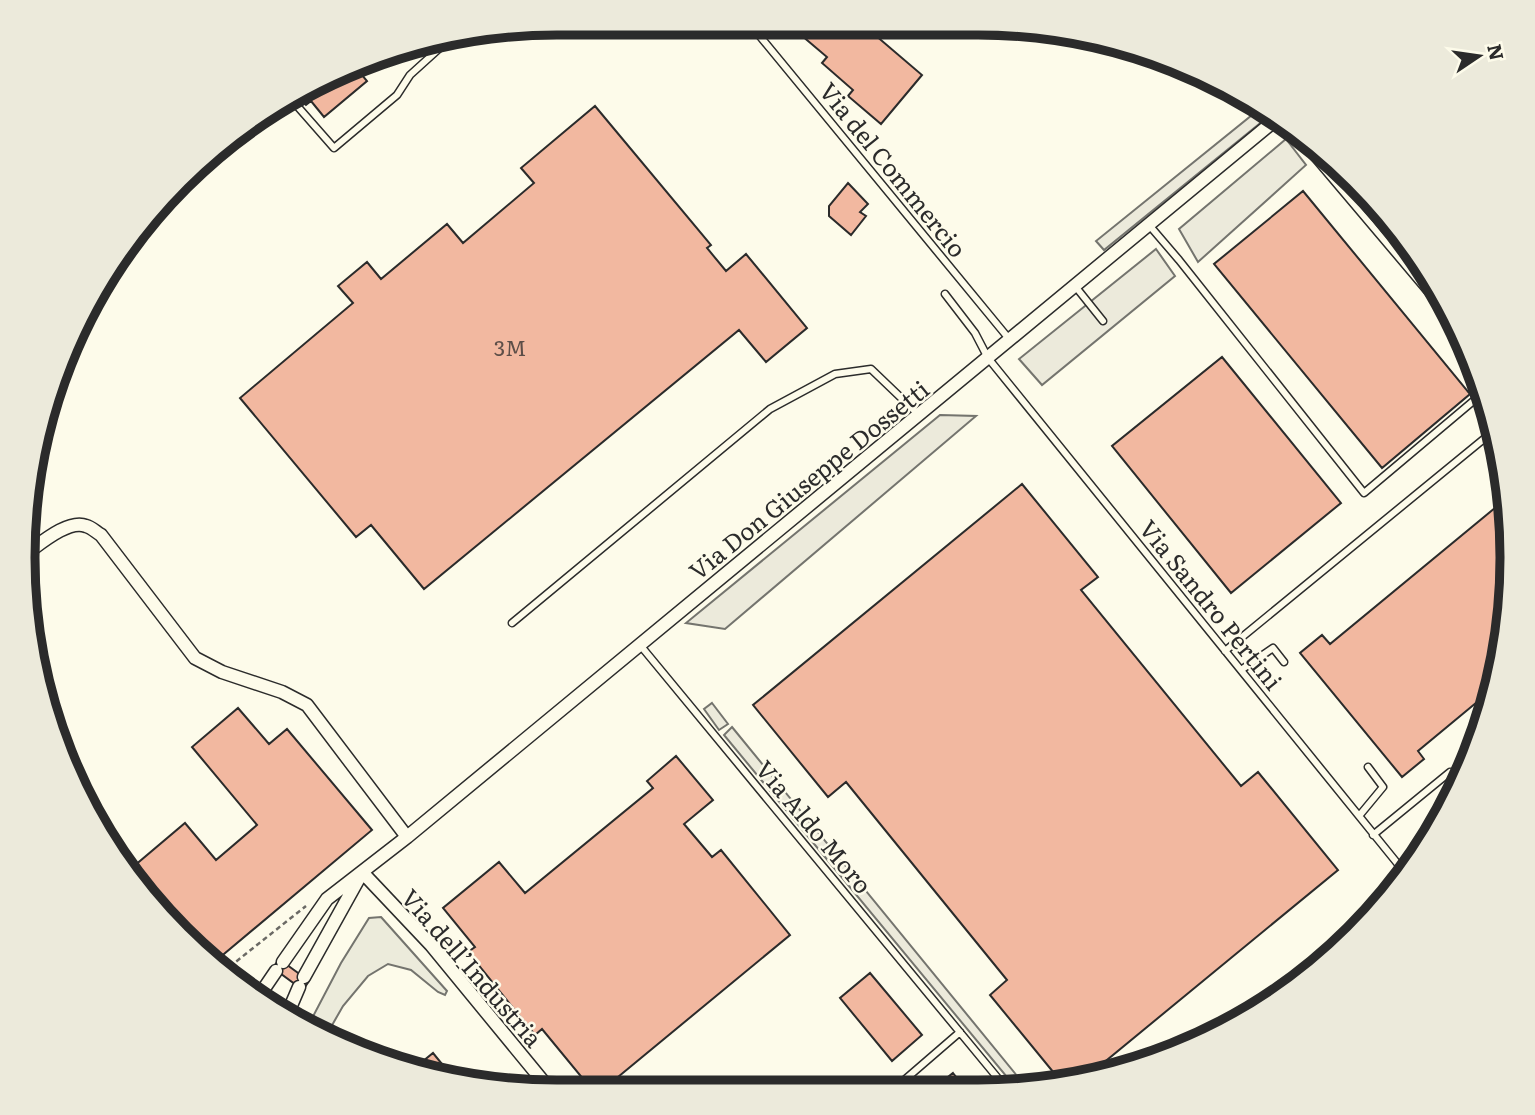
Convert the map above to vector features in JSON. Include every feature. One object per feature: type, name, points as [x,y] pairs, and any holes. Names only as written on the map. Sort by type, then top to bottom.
[{"type":"street","name":"Via Don Giuseppe Dossetti","points":[[264,990],[327,899],[407,837],[1270,124]]},
{"type":"street","points":[[35,547],[71,526],[85,525],[100,535],[195,658],[222,672],[282,692],[307,705],[407,837]]},
{"type":"street","name":"Via Don Giuseppe Dossetti","points":[[290,1006],[362,872]]},
{"type":"street","name":"Via dell’Industria","points":[[362,872],[431,945],[542,1080]]},
{"type":"lane","name":"Via del Commercio","points":[[760,35],[1010,340]]},
{"type":"lane","points":[[296,105],[334,148],[397,95],[411,75],[439,49]]},
{"type":"lane","points":[[1318,161],[1424,287]]},
{"type":"lane","points":[[1149,225],[1364,493],[1475,400]]},
{"type":"lane","points":[[1075,286],[1103,321]]},
{"type":"lane","name":"Via Sandro Pertini","points":[[945,294],[975,333],[988,358],[1399,866]]},
{"type":"lane","points":[[512,623],[770,410],[835,374],[871,369],[919,415]]},
{"type":"lane","points":[[1226,651],[1486,438]]},
{"type":"lane","name":"Via Aldo Moro","points":[[640,645],[999,1079]]},
{"type":"lane","points":[[1241,670],[1273,648],[1284,662]]},
{"type":"lane","points":[[1359,816],[1383,787],[1368,767]]},
{"type":"lane","points":[[1373,835],[1450,772]]},
{"type":"lane","points":[[904,1080],[960,1032]]},
{"type":"path","points":[[231,965],[313,901]]},
{"type":"shaded area","points":[[1253,114],[1264,120],[1104,250],[1096,241]]},
{"type":"shaded area","points":[[1286,139],[1306,165],[1198,262],[1179,229]]},
{"type":"shaded area","points":[[1156,249],[1175,276],[1042,385],[1019,359]]},
{"type":"shaded area","points":[[940,415],[976,416],[725,629],[686,623]]},
{"type":"shaded area","points":[[712,703],[728,724],[719,730],[704,709]]},
{"type":"shaded area","points":[[732,727],[1019,1078],[1009,1079],[724,735]]},
{"type":"shaded area","points":[[381,917],[447,991],[445,995],[438,992],[411,970],[388,964],[368,976],[343,1006],[330,1028],[312,1018],[341,963],[369,918]]},
{"type":"building","points":[[801,35],[875,35],[922,75],[881,124],[848,96],[853,90],[822,63],[827,57]]},
{"type":"building","points":[[361,74],[367,81],[324,117],[311,101],[306,105],[303,101],[358,75]]},
{"type":"building","points":[[595,106],[711,245],[707,248],[726,271],[746,254],[807,328],[766,362],[739,330],[424,589],[371,525],[356,537],[240,398],[353,303],[338,286],[367,262],[381,279],[447,224],[463,243],[534,183],[521,168]]},
{"type":"building","points":[[848,183],[868,204],[860,212],[866,216],[851,235],[829,216],[829,206]]},
{"type":"building","points":[[1303,191],[1470,394],[1382,468],[1214,264]]},
{"type":"building","points":[[1222,357],[1341,503],[1231,593],[1112,446]]},
{"type":"building","points":[[1022,484],[1098,577],[1081,590],[1241,786],[1258,772],[1338,870],[1101,1065],[1055,1074],[990,995],[1007,980],[846,782],[828,797],[753,705]]},
{"type":"building","points":[[1497,506],[1500,558],[1496,626],[1480,700],[1418,751],[1424,759],[1402,777],[1300,653],[1322,635],[1330,644]]},
{"type":"building","points":[[238,708],[269,744],[287,729],[372,830],[221,957],[188,927],[135,865],[185,823],[216,860],[257,825],[192,747]]},
{"type":"building","points":[[676,756],[713,800],[684,824],[712,857],[721,850],[790,935],[614,1080],[584,1080],[542,1029],[535,1035],[468,952],[475,947],[443,908],[499,862],[525,893],[653,788],[647,781]]},
{"type":"building","points":[[279,959],[309,981],[303,990],[273,968]]},
{"type":"building","points":[[870,973],[922,1035],[892,1061],[840,998]]},
{"type":"building","points":[[433,1053],[445,1067],[422,1062]]},
{"type":"building","points":[[953,1073],[959,1080],[944,1080]]}]
